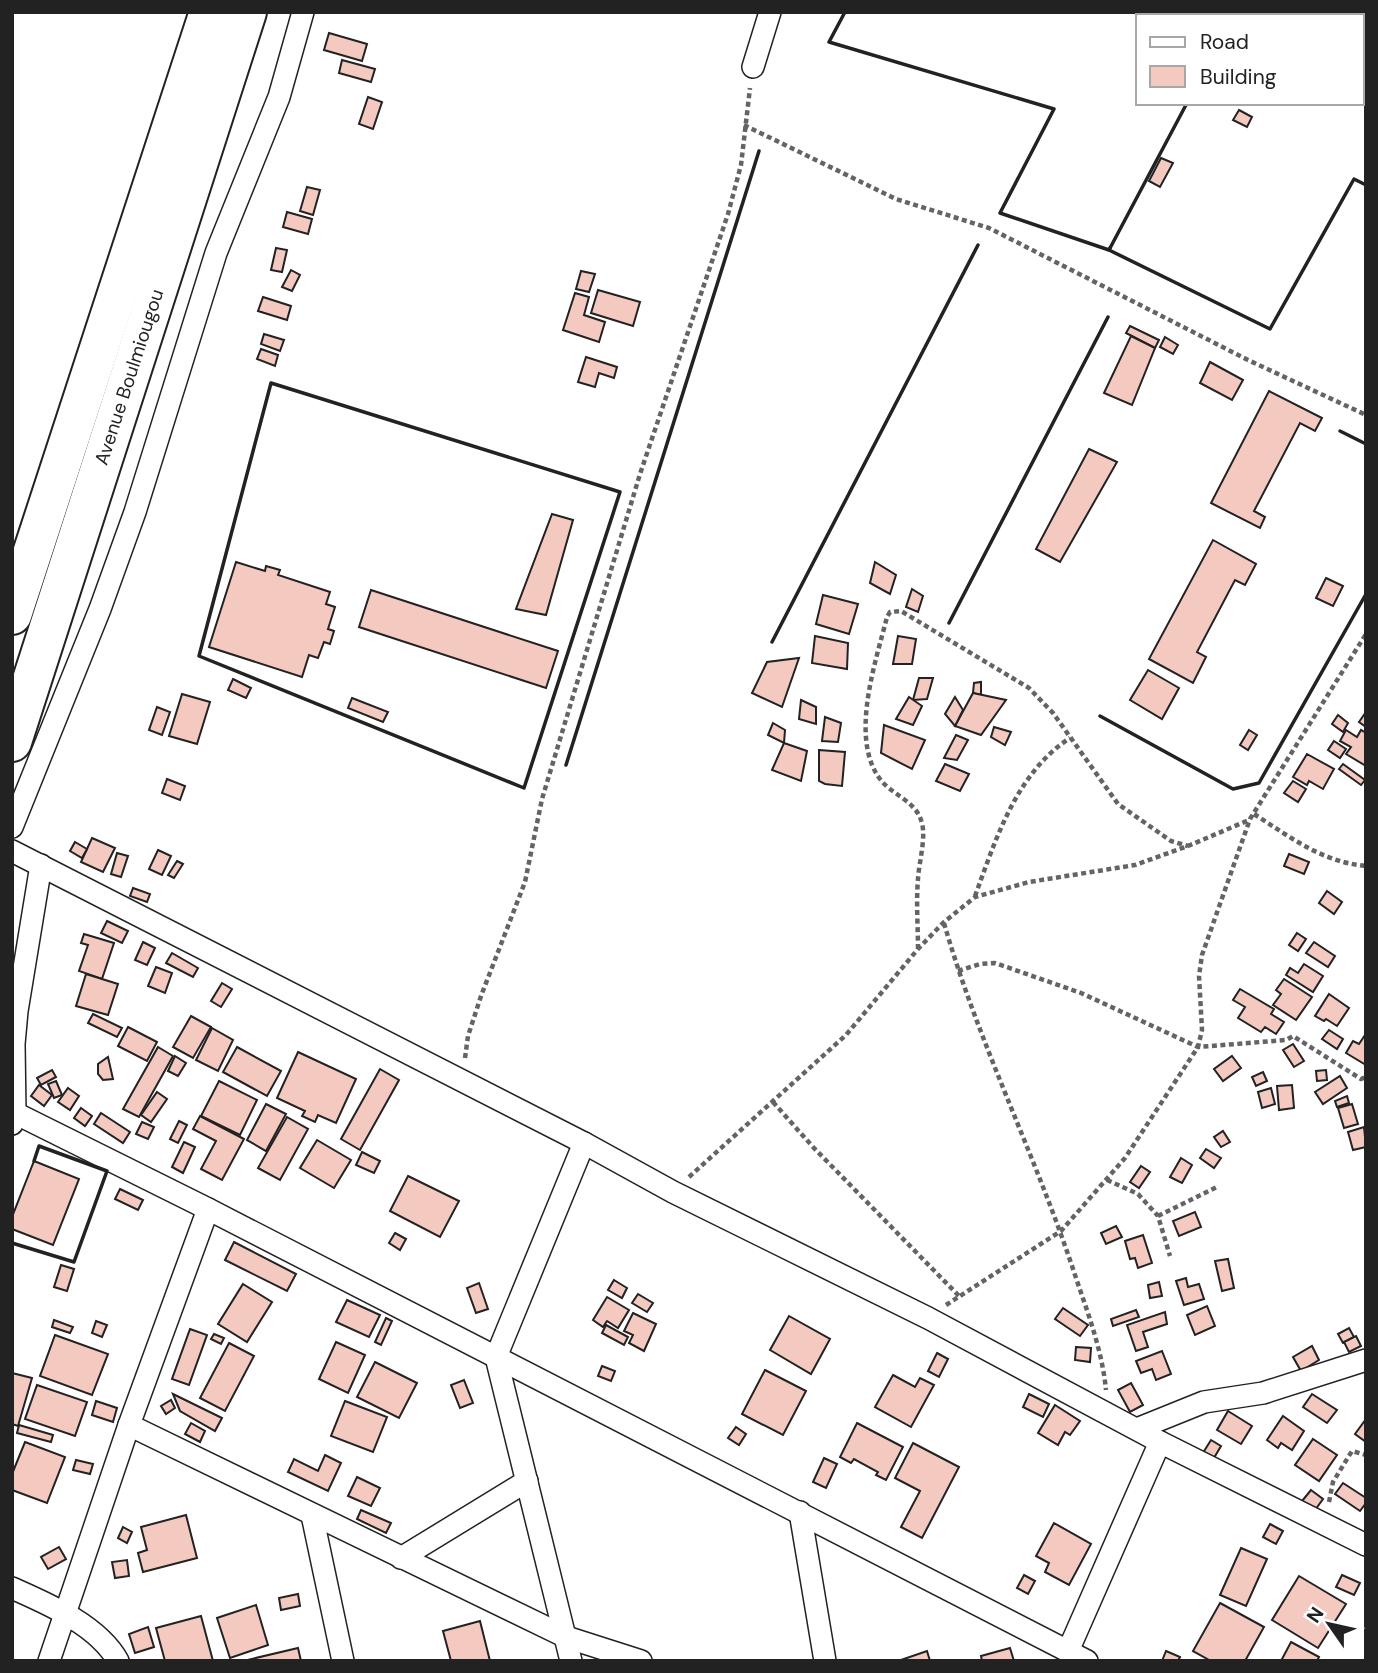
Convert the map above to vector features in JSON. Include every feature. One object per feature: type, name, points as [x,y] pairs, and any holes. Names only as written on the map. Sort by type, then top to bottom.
[{"type":"highway","name":"Avenue Boulmiougou","points":[[12,615],[209,12]]},
{"type":"highway","name":"Avenue Boulmiougou","points":[[12,743],[247,12]]},
{"type":"street","points":[[12,827],[100,609],[135,512],[216,253],[279,97],[303,12]]},
{"type":"street","points":[[753,67],[770,12]]},
{"type":"street","points":[[12,851],[584,1143],[673,1192],[928,1318],[1160,1442],[1366,1545]]},
{"type":"street","points":[[41,865],[16,1011],[14,1119],[208,1209],[800,1512],[1067,1654],[1160,1442]]},
{"type":"street","points":[[571,1661],[496,1357],[584,1143]]},
{"type":"street","points":[[49,1661],[129,1425],[208,1209]]},
{"type":"street","points":[[1137,1429],[1204,1402],[1263,1393],[1366,1360]]},
{"type":"street","points":[[129,1425],[566,1637],[641,1661]]},
{"type":"street","points":[[401,1558],[527,1481]]},
{"type":"street","points":[[800,1512],[825,1661]]},
{"type":"street","points":[[312,1516],[343,1661]]},
{"type":"street","points":[[12,1588],[64,1611],[113,1651],[118,1661]]},
{"type":"path","points":[[462,1081],[468,1036],[497,951],[525,882],[542,799],[560,734],[593,635],[639,474],[731,204],[741,165],[753,67]]},
{"type":"path","points":[[744,125],[896,199],[989,228],[1248,360],[1366,415]]},
{"type":"path","points":[[918,949],[918,881],[922,821],[916,810],[880,779],[867,748],[869,690],[890,612],[901,611],[1029,688],[1053,713],[1118,804],[1171,841],[1188,846]]},
{"type":"path","points":[[928,1318],[1061,1231],[1125,1158],[1198,1047],[1202,1030],[1199,976],[1202,955],[1250,819],[1366,634]]},
{"type":"path","points":[[975,897],[1001,827],[1019,792],[1054,748],[1070,738]]},
{"type":"path","points":[[1254,814],[1317,854],[1346,864],[1366,866]]},
{"type":"path","points":[[673,1192],[846,1035],[918,949],[944,922],[975,897],[1029,882],[1135,865],[1250,819]]},
{"type":"path","points":[[944,922],[958,971],[1061,1231],[1103,1360],[1108,1412]]},
{"type":"path","points":[[958,971],[995,963],[1081,993],[1198,1047],[1286,1040],[1293,1036],[1361,1079],[1366,1077]]},
{"type":"path","points":[[773,1102],[813,1147],[960,1297]]},
{"type":"path","points":[[1107,1180],[1138,1194],[1158,1216],[1170,1256]]},
{"type":"path","points":[[1158,1216],[1219,1186]]},
{"type":"path","points":[[1324,1523],[1333,1482],[1345,1461],[1352,1451],[1366,1455]]},
{"type":"building","points":[[329,33],[367,44],[362,61],[324,50]]},
{"type":"building","points":[[342,60],[375,69],[371,82],[339,73]]},
{"type":"building","points":[[368,97],[382,102],[373,129],[359,124]]},
{"type":"building","points":[[1239,110],[1252,117],[1247,127],[1233,120]]},
{"type":"building","points":[[1161,158],[1173,163],[1160,187],[1149,181]]},
{"type":"building","points":[[307,187],[320,190],[313,215],[300,211]]},
{"type":"building","points":[[287,212],[312,219],[308,234],[283,227]]},
{"type":"building","points":[[276,248],[287,250],[282,272],[271,270]]},
{"type":"building","points":[[291,270],[300,275],[292,291],[282,287]]},
{"type":"building","points":[[581,271],[595,274],[589,292],[576,289]]},
{"type":"building","points":[[598,290],[640,302],[633,326],[591,313]]},
{"type":"building","points":[[575,293],[589,297],[584,315],[605,322],[599,342],[563,330]]},
{"type":"building","points":[[263,297],[291,306],[287,320],[258,311]]},
{"type":"building","points":[[1130,326],[1159,340],[1155,348],[1126,333]]},
{"type":"building","points":[[264,334],[284,340],[280,351],[261,344]]},
{"type":"building","points":[[1131,336],[1155,348],[1132,405],[1104,393]]},
{"type":"building","points":[[1165,337],[1178,345],[1173,354],[1160,347]]},
{"type":"building","points":[[261,349],[278,355],[275,366],[257,359]]},
{"type":"building","points":[[586,357],[617,367],[614,378],[599,373],[595,387],[578,382]]},
{"type":"building","points":[[1210,362],[1243,380],[1232,400],[1200,383]]},
{"type":"building","points":[[1269,391],[1322,418],[1315,431],[1300,423],[1254,511],[1265,517],[1260,528],[1211,503]]},
{"type":"building","points":[[1089,449],[1117,462],[1060,562],[1036,549]]},
{"type":"building","points":[[552,514],[573,520],[546,615],[516,609]]},
{"type":"building","points":[[1213,540],[1256,564],[1245,585],[1235,580],[1197,652],[1206,657],[1193,683],[1149,659]]},
{"type":"building","points":[[236,562],[265,571],[266,566],[280,570],[278,575],[330,592],[326,604],[335,607],[328,629],[334,631],[330,644],[324,642],[318,658],[309,655],[302,677],[209,647]]},
{"type":"building","points":[[875,562],[896,575],[890,594],[870,583]]},
{"type":"building","points":[[1326,578],[1343,586],[1333,606],[1316,598]]},
{"type":"building","points":[[912,589],[923,596],[918,612],[906,607]]},
{"type":"building","points":[[371,590],[558,651],[546,688],[359,627]]},
{"type":"building","points":[[823,595],[858,604],[849,634],[816,624]]},
{"type":"building","points":[[815,636],[848,643],[847,669],[812,663]]},
{"type":"building","points":[[898,636],[916,639],[912,664],[893,664]]},
{"type":"building","points":[[799,658],[782,707],[752,693],[767,662]]},
{"type":"building","points":[[1148,670],[1179,688],[1162,719],[1130,700]]},
{"type":"building","points":[[919,678],[933,678],[927,699],[913,700]]},
{"type":"building","points":[[233,679],[251,688],[246,698],[228,690]]},
{"type":"building","points":[[981,682],[981,695],[973,693],[974,683]]},
{"type":"building","points":[[973,693],[1006,700],[981,735],[955,726]]},
{"type":"building","points":[[182,694],[210,702],[197,744],[169,736]]},
{"type":"building","points":[[909,697],[922,706],[913,725],[896,719]]},
{"type":"building","points":[[955,697],[963,710],[955,726],[945,714]]},
{"type":"building","points":[[352,698],[388,712],[383,722],[348,708]]},
{"type":"building","points":[[801,700],[816,707],[816,724],[799,719]]},
{"type":"building","points":[[157,707],[170,712],[162,735],[149,730]]},
{"type":"building","points":[[1366,712],[1366,727],[1359,722]]},
{"type":"building","points":[[1338,715],[1348,723],[1343,732],[1332,724]]},
{"type":"building","points":[[825,717],[841,723],[838,742],[822,741]]},
{"type":"building","points":[[773,723],[785,730],[784,743],[768,735]]},
{"type":"building","points":[[884,725],[925,740],[912,769],[881,753]]},
{"type":"building","points":[[994,727],[1011,732],[1005,745],[991,737]]},
{"type":"building","points":[[1249,730],[1257,735],[1248,750],[1240,745]]},
{"type":"building","points":[[1346,730],[1357,737],[1361,730],[1366,733],[1366,766],[1346,754],[1351,747],[1340,741]]},
{"type":"building","points":[[956,735],[968,740],[957,760],[944,758]]},
{"type":"building","points":[[1334,741],[1346,749],[1340,758],[1328,750]]},
{"type":"building","points":[[784,743],[807,751],[801,781],[772,770]]},
{"type":"building","points":[[819,750],[845,752],[842,786],[819,781]]},
{"type":"building","points":[[1307,754],[1334,769],[1323,789],[1309,781],[1307,785],[1293,777]]},
{"type":"building","points":[[945,764],[969,774],[960,791],[936,781]]},
{"type":"building","points":[[1343,764],[1365,780],[1361,785],[1339,769]]},
{"type":"building","points":[[167,779],[185,786],[180,800],[162,793]]},
{"type":"building","points":[[1293,781],[1306,789],[1298,802],[1284,793]]},
{"type":"building","points":[[92,838],[115,848],[103,872],[81,862]]},
{"type":"building","points":[[75,842],[87,849],[82,858],[70,851]]},
{"type":"building","points":[[158,850],[171,856],[162,875],[149,869]]},
{"type":"building","points":[[117,853],[128,856],[121,877],[111,874]]},
{"type":"building","points":[[1289,854],[1309,862],[1304,874],[1284,866]]},
{"type":"building","points":[[177,861],[183,864],[174,878],[168,875]]},
{"type":"building","points":[[133,888],[150,894],[147,902],[130,896]]},
{"type":"building","points":[[1327,891],[1342,902],[1334,914],[1319,903]]},
{"type":"building","points":[[107,921],[128,931],[122,943],[101,933]]},
{"type":"building","points":[[1297,933],[1306,939],[1298,951],[1289,945]]},
{"type":"building","points":[[84,934],[114,943],[102,979],[79,971],[88,945],[81,943]]},
{"type":"building","points":[[143,942],[155,948],[147,965],[135,960]]},
{"type":"building","points":[[1314,942],[1335,956],[1328,967],[1306,953]]},
{"type":"building","points":[[172,953],[198,968],[193,977],[166,963]]},
{"type":"building","points":[[1304,964],[1323,976],[1313,992],[1286,975],[1290,968],[1298,973]]},
{"type":"building","points":[[156,967],[172,973],[165,993],[148,986]]},
{"type":"building","points":[[86,974],[118,984],[108,1015],[76,1006]]},
{"type":"building","points":[[1284,979],[1312,997],[1296,1020],[1273,1005],[1281,994],[1276,990]]},
{"type":"building","points":[[222,983],[232,989],[221,1007],[211,1001]]},
{"type":"building","points":[[1240,989],[1274,1009],[1271,1014],[1284,1022],[1276,1034],[1265,1027],[1261,1032],[1238,1018],[1245,1007],[1233,1000]]},
{"type":"building","points":[[1329,994],[1349,1008],[1337,1026],[1315,1016]]},
{"type":"building","points":[[93,1014],[122,1028],[117,1037],[88,1023]]},
{"type":"building","points":[[191,1016],[211,1027],[193,1058],[173,1047]]},
{"type":"building","points":[[128,1027],[157,1042],[147,1061],[118,1046]]},
{"type":"building","points":[[212,1028],[233,1040],[218,1071],[196,1060]]},
{"type":"building","points":[[1329,1030],[1343,1039],[1337,1049],[1322,1039]]},
{"type":"building","points":[[1365,1035],[1366,1065],[1346,1053],[1353,1041],[1359,1044]]},
{"type":"building","points":[[1293,1044],[1304,1061],[1294,1067],[1283,1050]]},
{"type":"building","points":[[158,1047],[173,1056],[139,1117],[123,1109]]},
{"type":"building","points":[[237,1047],[281,1071],[267,1096],[223,1072]]},
{"type":"building","points":[[298,1052],[356,1079],[336,1123],[318,1115],[315,1122],[302,1116],[305,1111],[277,1098]]},
{"type":"building","points":[[175,1056],[186,1063],[178,1076],[168,1071]]},
{"type":"building","points":[[1232,1056],[1241,1068],[1223,1081],[1214,1069]]},
{"type":"building","points":[[108,1057],[113,1079],[103,1080],[98,1074],[98,1064]]},
{"type":"building","points":[[380,1069],[399,1080],[360,1150],[341,1139]]},
{"type":"building","points":[[52,1070],[56,1077],[41,1085],[37,1078]]},
{"type":"building","points":[[1326,1070],[1327,1080],[1317,1081],[1316,1071]]},
{"type":"building","points":[[1263,1072],[1267,1081],[1256,1086],[1252,1077]]},
{"type":"building","points":[[1340,1076],[1347,1088],[1323,1104],[1315,1092]]},
{"type":"building","points":[[56,1081],[62,1095],[54,1098],[48,1084]]},
{"type":"building","points":[[219,1081],[257,1100],[240,1135],[201,1116]]},
{"type":"building","points":[[39,1085],[52,1095],[44,1106],[31,1096]]},
{"type":"building","points":[[1292,1085],[1294,1108],[1279,1110],[1277,1086]]},
{"type":"building","points":[[68,1088],[79,1096],[70,1110],[58,1102]]},
{"type":"building","points":[[1271,1088],[1275,1104],[1262,1108],[1258,1092]]},
{"type":"building","points":[[157,1092],[167,1099],[151,1122],[141,1115]]},
{"type":"building","points":[[1347,1096],[1349,1103],[1337,1107],[1335,1101]]},
{"type":"building","points":[[266,1104],[286,1114],[266,1151],[247,1140]]},
{"type":"building","points":[[1352,1104],[1358,1124],[1344,1128],[1338,1108]]},
{"type":"building","points":[[81,1108],[92,1116],[85,1126],[74,1118]]},
{"type":"building","points":[[101,1113],[130,1132],[123,1143],[94,1124]]},
{"type":"building","points":[[200,1116],[244,1139],[222,1180],[201,1169],[216,1141],[193,1129]]},
{"type":"building","points":[[287,1117],[308,1129],[280,1180],[258,1168]]},
{"type":"building","points":[[179,1121],[187,1125],[178,1143],[170,1139]]},
{"type":"building","points":[[142,1122],[154,1127],[148,1139],[136,1134]]},
{"type":"building","points":[[1364,1127],[1366,1147],[1353,1150],[1348,1132]]},
{"type":"building","points":[[1223,1131],[1230,1142],[1221,1147],[1214,1137]]},
{"type":"building","points":[[317,1140],[351,1160],[334,1188],[300,1168]]},
{"type":"building","points":[[184,1142],[195,1147],[183,1173],[172,1167]]},
{"type":"building","points":[[1206,1149],[1221,1158],[1214,1168],[1200,1158]]},
{"type":"building","points":[[362,1152],[380,1161],[374,1173],[356,1165]]},
{"type":"building","points":[[1181,1158],[1192,1165],[1182,1183],[1170,1177]]},
{"type":"building","points":[[34,1161],[79,1179],[53,1245],[12,1229],[12,1217]]},
{"type":"building","points":[[1141,1166],[1150,1172],[1139,1188],[1130,1182]]},
{"type":"building","points":[[408,1176],[459,1201],[440,1237],[390,1211]]},
{"type":"building","points":[[120,1189],[143,1200],[138,1210],[115,1199]]},
{"type":"building","points":[[1195,1212],[1201,1227],[1179,1236],[1173,1221]]},
{"type":"building","points":[[1116,1226],[1122,1237],[1106,1244],[1101,1233]]},
{"type":"building","points":[[395,1233],[406,1239],[400,1250],[389,1243]]},
{"type":"building","points":[[1143,1235],[1152,1263],[1138,1268],[1135,1258],[1130,1259],[1125,1241]]},
{"type":"building","points":[[234,1242],[296,1274],[287,1291],[225,1260]]},
{"type":"building","points":[[1228,1259],[1234,1288],[1222,1291],[1215,1261]]},
{"type":"building","points":[[61,1265],[74,1269],[67,1291],[54,1287]]},
{"type":"building","points":[[1186,1278],[1188,1287],[1199,1284],[1204,1299],[1184,1305],[1176,1281]]},
{"type":"building","points":[[614,1280],[627,1288],[622,1298],[608,1290]]},
{"type":"building","points":[[1159,1282],[1162,1296],[1150,1298],[1148,1285]]},
{"type":"building","points":[[479,1283],[488,1309],[476,1313],[467,1288]]},
{"type":"building","points":[[243,1284],[272,1302],[247,1342],[218,1324]]},
{"type":"building","points":[[638,1294],[653,1303],[647,1312],[632,1303]]},
{"type":"building","points":[[607,1297],[629,1310],[618,1328],[607,1321],[603,1327],[593,1320]]},
{"type":"building","points":[[347,1300],[380,1315],[369,1337],[336,1322]]},
{"type":"building","points":[[1207,1306],[1215,1326],[1195,1335],[1187,1315]]},
{"type":"building","points":[[1063,1308],[1088,1325],[1080,1336],[1055,1319]]},
{"type":"building","points":[[1136,1310],[1139,1317],[1113,1326],[1111,1319]]},
{"type":"building","points":[[1165,1312],[1167,1324],[1143,1332],[1148,1347],[1136,1351],[1127,1325]]},
{"type":"building","points":[[633,1313],[656,1324],[644,1351],[629,1343],[633,1335],[624,1331]]},
{"type":"building","points":[[789,1316],[830,1339],[811,1374],[770,1350]]},
{"type":"building","points":[[386,1318],[392,1321],[381,1345],[375,1342]]},
{"type":"building","points":[[54,1320],[73,1327],[70,1333],[52,1327]]},
{"type":"building","points":[[96,1321],[107,1325],[102,1337],[92,1333]]},
{"type":"building","points":[[606,1325],[628,1337],[624,1345],[602,1333]]},
{"type":"building","points":[[1349,1328],[1354,1337],[1343,1343],[1338,1334]]},
{"type":"building","points":[[190,1329],[207,1335],[189,1385],[172,1379]]},
{"type":"building","points":[[214,1334],[224,1338],[221,1344],[211,1339]]},
{"type":"building","points":[[55,1335],[108,1354],[92,1395],[40,1376]]},
{"type":"building","points":[[1356,1336],[1361,1346],[1349,1352],[1344,1342]]},
{"type":"building","points":[[336,1342],[365,1355],[348,1393],[319,1379]]},
{"type":"building","points":[[229,1343],[254,1356],[225,1411],[200,1398]]},
{"type":"building","points":[[1312,1346],[1319,1360],[1301,1371],[1293,1357]]},
{"type":"building","points":[[1076,1347],[1091,1348],[1090,1362],[1075,1360]]},
{"type":"building","points":[[1162,1351],[1171,1374],[1156,1380],[1152,1369],[1141,1373],[1136,1361]]},
{"type":"building","points":[[937,1353],[948,1359],[939,1377],[928,1371]]},
{"type":"building","points":[[375,1362],[417,1383],[399,1418],[357,1397]]},
{"type":"building","points":[[602,1366],[615,1371],[611,1381],[598,1376]]},
{"type":"building","points":[[765,1370],[806,1391],[783,1435],[742,1414]]},
{"type":"building","points":[[12,1373],[32,1378],[18,1426],[12,1424]]},
{"type":"building","points":[[893,1375],[915,1387],[920,1378],[934,1385],[911,1427],[875,1407]]},
{"type":"building","points":[[464,1380],[473,1403],[460,1408],[451,1385]]},
{"type":"building","points":[[1131,1383],[1143,1405],[1130,1412],[1118,1390]]},
{"type":"building","points":[[37,1385],[87,1402],[75,1436],[25,1419]]},
{"type":"building","points":[[173,1394],[222,1418],[215,1431],[180,1411]]},
{"type":"building","points":[[1029,1394],[1049,1404],[1043,1417],[1023,1407]]},
{"type":"building","points":[[1312,1394],[1337,1410],[1327,1423],[1303,1407]]},
{"type":"building","points":[[171,1400],[175,1408],[166,1414],[161,1406]]},
{"type":"building","points":[[96,1401],[117,1408],[113,1422],[92,1415]]},
{"type":"building","points":[[345,1401],[387,1417],[373,1452],[331,1436]]},
{"type":"building","points":[[1055,1405],[1080,1421],[1070,1435],[1065,1432],[1058,1445],[1038,1433]]},
{"type":"building","points":[[1228,1411],[1252,1426],[1241,1444],[1217,1430]]},
{"type":"building","points":[[1283,1416],[1304,1431],[1292,1450],[1281,1443],[1278,1448],[1267,1440]]},
{"type":"building","points":[[1366,1419],[1366,1442],[1355,1434]]},
{"type":"building","points":[[191,1423],[205,1431],[200,1442],[185,1434]]},
{"type":"building","points":[[857,1423],[903,1447],[886,1480],[876,1475],[878,1472],[854,1459],[851,1463],[840,1457]]},
{"type":"building","points":[[19,1425],[53,1435],[51,1442],[17,1433]]},
{"type":"building","points":[[736,1427],[746,1434],[739,1445],[728,1438]]},
{"type":"building","points":[[1313,1439],[1337,1455],[1319,1481],[1295,1465]]},
{"type":"building","points":[[1211,1440],[1221,1446],[1211,1463],[1201,1456]]},
{"type":"building","points":[[25,1442],[65,1457],[47,1503],[12,1490],[12,1474]]},
{"type":"building","points":[[913,1443],[959,1467],[922,1538],[901,1527],[920,1491],[895,1478]]},
{"type":"building","points":[[325,1455],[341,1463],[328,1491],[288,1472],[294,1459],[318,1471]]},
{"type":"building","points":[[824,1458],[837,1464],[826,1488],[813,1482]]},
{"type":"building","points":[[76,1460],[93,1464],[90,1474],[73,1470]]},
{"type":"building","points":[[357,1477],[380,1488],[371,1506],[348,1496]]},
{"type":"building","points":[[1343,1483],[1366,1498],[1360,1511],[1335,1494]]},
{"type":"building","points":[[1311,1490],[1323,1499],[1315,1510],[1302,1501]]},
{"type":"building","points":[[361,1510],[391,1523],[386,1533],[357,1519]]},
{"type":"building","points":[[186,1515],[197,1558],[143,1572],[138,1553],[147,1550],[141,1527]]},
{"type":"building","points":[[1054,1523],[1091,1544],[1069,1585],[1045,1572],[1049,1563],[1036,1556]]},
{"type":"building","points":[[1270,1524],[1283,1531],[1276,1544],[1263,1537]]},
{"type":"building","points":[[123,1527],[132,1532],[127,1543],[118,1538]]},
{"type":"building","points":[[59,1547],[66,1559],[48,1569],[41,1557]]},
{"type":"building","points":[[1241,1548],[1267,1559],[1246,1606],[1220,1595]]},
{"type":"building","points":[[127,1560],[129,1576],[115,1578],[112,1562]]},
{"type":"building","points":[[1024,1575],[1035,1581],[1028,1594],[1017,1588]]},
{"type":"building","points":[[1342,1575],[1360,1583],[1354,1595],[1336,1587]]},
{"type":"building","points":[[1299,1576],[1346,1604],[1318,1648],[1272,1620]]},
{"type":"building","points":[[298,1594],[300,1606],[281,1610],[279,1598]]},
{"type":"building","points":[[1220,1603],[1264,1627],[1245,1661],[1211,1661],[1193,1651]]},
{"type":"building","points":[[256,1605],[268,1645],[230,1658],[217,1618]]},
{"type":"building","points":[[201,1616],[213,1661],[165,1661],[156,1628]]},
{"type":"building","points":[[480,1621],[490,1661],[451,1661],[443,1631]]},
{"type":"building","points":[[148,1627],[154,1647],[135,1653],[129,1634]]},
{"type":"building","points":[[1291,1642],[1319,1657],[1317,1661],[1281,1661]]},
{"type":"building","points":[[298,1648],[301,1661],[243,1661]]},
{"type":"building","points":[[1010,1648],[1014,1661],[982,1661],[981,1656]]},
{"type":"building","points":[[927,1651],[930,1661],[898,1661]]},
{"type":"building","points":[[1166,1651],[1180,1657],[1178,1661],[1162,1661]]},
{"type":"wall","points":[[845,12],[829,42],[1054,109],[1000,213],[1109,250],[1186,105]]},
{"type":"wall","points":[[566,765],[759,151]]},
{"type":"wall","points":[[1110,248],[1109,250],[1270,329],[1354,179],[1366,185]]},
{"type":"wall","points":[[772,642],[978,245]]},
{"type":"wall","points":[[949,623],[1108,317]]},
{"type":"wall","points":[[271,383],[620,492],[524,788],[199,656],[271,383]]},
{"type":"wall","points":[[1340,431],[1366,444]]},
{"type":"wall","points":[[1100,716],[1233,789],[1259,783],[1366,594]]},
{"type":"wall","points":[[12,1243],[74,1262],[107,1171],[39,1146],[34,1161]]}]
